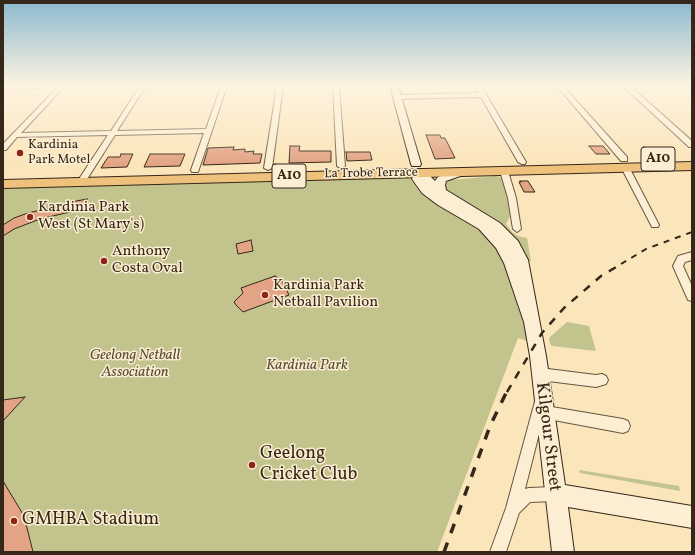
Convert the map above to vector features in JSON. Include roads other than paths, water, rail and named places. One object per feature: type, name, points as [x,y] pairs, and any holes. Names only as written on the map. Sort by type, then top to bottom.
[{"type":"highway","name":"La Trobe Terrace","points":[[3,184],[195,170],[341,166],[418,168],[462,172],[504,171],[692,158]]},
{"type":"highway","name":"La Trobe Terrace","points":[[3,175],[84,177],[418,168],[522,162],[625,163],[692,166]]},
{"type":"street","points":[[3,148],[38,112]]},
{"type":"street","points":[[84,177],[126,112]]},
{"type":"street","points":[[195,170],[215,112]]},
{"type":"street","points":[[268,168],[276,112]]},
{"type":"street","points":[[338,112],[341,166]]},
{"type":"street","points":[[401,112],[418,168]]},
{"type":"street","points":[[493,112],[522,162]]},
{"type":"street","points":[[582,112],[625,163],[655,225]]},
{"type":"street","points":[[655,112],[692,145]]},
{"type":"street","points":[[16,135],[208,131]]},
{"type":"street","name":"Kilgour Street","points":[[418,168],[441,192],[487,219],[501,231],[513,244],[522,262],[540,374],[554,494],[563,552]]},
{"type":"street","name":"Kilgour Street","points":[[418,168],[418,179],[426,190],[442,202],[487,230],[501,245],[510,260],[532,322]]},
{"type":"street","points":[[504,171],[512,198],[517,229]]},
{"type":"street","points":[[441,192],[439,185],[442,179],[462,172]]},
{"type":"street","points":[[692,256],[680,261],[678,268],[692,297]]},
{"type":"street","points":[[540,374],[601,383]]},
{"type":"street","points":[[498,552],[513,508],[543,405],[623,426]]},
{"type":"street","points":[[513,508],[529,495],[554,494],[692,517]]},
{"type":"railway","points":[[621,264],[646,249],[692,232]]},
{"type":"railway","points":[[507,392],[542,333],[564,308],[601,276],[623,263]]},
{"type":"railway","points":[[444,552],[490,426],[507,391]]},
{"type":"place","name":"Kardinia Park Motel","points":[[20,153]]},
{"type":"place","name":"Kardinia Park West (St Mary's)","points":[[30,217]]},
{"type":"place","name":"Anthony Costa Oval","points":[[104,261]]},
{"type":"place","name":"Kardinia Park Netball Pavilion","points":[[265,295]]},
{"type":"place","name":"Geelong Cricket Club","points":[[252,465]]},
{"type":"place","name":"GMHBA Stadium","points":[[14,521]]},
{"type":"park label","name":"Geelong Netball Association","points":[[135,364]]},
{"type":"park label","name":"Kardinia Park","points":[[307,366]]}]
